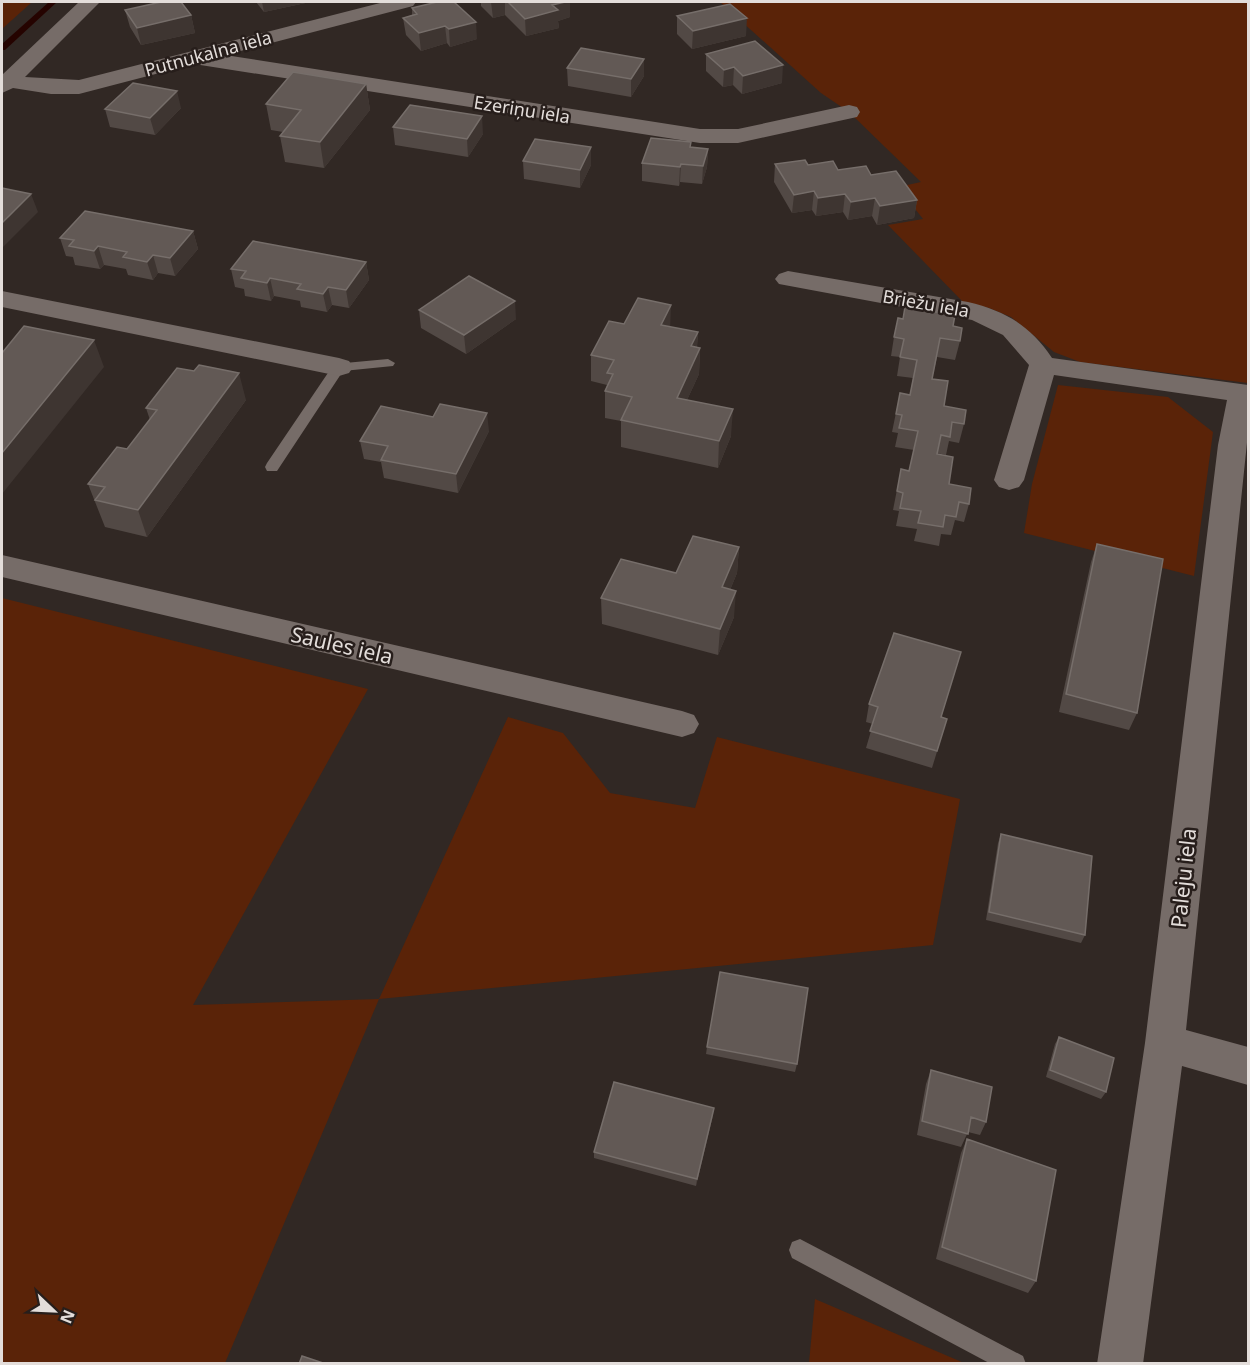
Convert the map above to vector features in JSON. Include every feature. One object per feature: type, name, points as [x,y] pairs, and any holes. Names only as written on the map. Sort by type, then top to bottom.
[{"type":"street","points":[[5,84],[90,2]]},
{"type":"street","name":"Putnukalna iela","points":[[5,84],[79,87],[406,2]]},
{"type":"street","name":"Ezeriņu iela","points":[[194,57],[700,136],[738,136],[849,112]]},
{"type":"street","name":"Briežu iela","points":[[788,279],[996,318],[1028,340],[1043,365]]},
{"type":"street","points":[[2,299],[339,367]]},
{"type":"street","points":[[1009,480],[1043,365],[1245,393]]},
{"type":"street","name":"Paleju iela","points":[[1120,1364],[1165,1043],[1232,445],[1245,393]]},
{"type":"street","name":"Saules iela","points":[[2,566],[682,724]]},
{"type":"street","points":[[1165,1043],[1248,1066]]},
{"type":"lane","points":[[272,467],[339,367],[388,363]]},
{"type":"lane","points":[[800,1250],[1015,1364]]},
{"type":"shaded area","points":[[2,2],[32,2],[2,29]]},
{"type":"shaded area","points":[[720,2],[1248,2],[1248,383],[1080,362],[1054,352],[1011,317],[989,308],[964,303],[888,225],[923,219],[898,187],[921,182],[849,112],[821,93]]},
{"type":"shaded area","points":[[1058,385],[1168,397],[1213,432],[1194,576],[1024,533],[1032,484]]},
{"type":"shaded area","points":[[2,598],[368,689],[193,1005],[379,999],[225,1363],[2,1363]]},
{"type":"shaded area","points":[[508,717],[563,733],[610,793],[695,808],[717,737],[960,799],[933,945],[379,999]]},
{"type":"shaded area","points":[[815,1299],[964,1363],[809,1363]]},
{"type":"building","points":[[161,2],[181,2],[191,15],[137,28],[125,10]]},
{"type":"building","points":[[437,2],[454,2],[476,22],[449,29],[445,26],[419,33],[403,18],[417,14],[412,8]]},
{"type":"building","points":[[508,2],[565,2],[552,5],[558,10],[525,19]]},
{"type":"building","points":[[730,4],[747,18],[693,31],[677,16]]},
{"type":"building","points":[[755,41],[783,65],[743,76],[734,67],[724,70],[706,54]]},
{"type":"building","points":[[581,48],[644,59],[631,79],[567,68]]},
{"type":"building","points":[[293,72],[366,84],[320,142],[280,136],[301,110],[266,104]]},
{"type":"building","points":[[133,83],[177,91],[150,118],[105,109]]},
{"type":"building","points":[[410,105],[482,116],[467,139],[393,127]]},
{"type":"building","points":[[651,138],[691,142],[690,147],[708,149],[703,166],[681,164],[680,167],[642,163]]},
{"type":"building","points":[[535,139],[591,147],[580,170],[523,161]]},
{"type":"building","points":[[805,160],[808,165],[833,161],[838,170],[866,166],[871,175],[896,171],[917,200],[880,206],[875,198],[851,202],[845,194],[818,198],[814,191],[794,195],[775,164]]},
{"type":"building","points":[[2,188],[31,194],[2,223]]},
{"type":"building","points":[[85,211],[193,231],[170,258],[153,255],[147,262],[123,257],[127,252],[98,246],[94,251],[69,246],[74,240],[60,238]]},
{"type":"building","points":[[253,241],[366,262],[346,290],[328,287],[323,294],[297,289],[301,284],[270,278],[267,283],[241,278],[246,271],[231,269]]},
{"type":"building","points":[[469,276],[515,301],[464,335],[419,310]]},
{"type":"building","points":[[638,298],[671,305],[661,325],[698,332],[691,346],[700,348],[677,398],[733,409],[719,441],[621,420],[632,397],[605,391],[613,374],[607,373],[614,360],[591,355],[609,321],[624,324]]},
{"type":"building","points":[[905,307],[955,315],[953,326],[962,328],[960,341],[940,338],[932,379],[948,381],[944,406],[966,410],[964,424],[952,422],[950,437],[941,435],[937,454],[953,457],[949,484],[971,488],[969,504],[959,502],[956,517],[945,515],[943,527],[918,523],[921,511],[900,508],[903,493],[897,491],[901,469],[909,471],[918,431],[899,428],[902,415],[896,414],[900,393],[910,395],[917,360],[900,357],[904,339],[894,337],[898,318],[903,319]]},
{"type":"building","points":[[24,326],[94,340],[2,453],[2,353]]},
{"type":"building","points":[[199,365],[239,373],[138,510],[95,500],[105,487],[88,484],[117,447],[127,449],[157,410],[146,408],[177,368],[194,371]]},
{"type":"building","points":[[440,404],[487,413],[456,474],[381,460],[388,446],[360,441],[381,406],[433,417]]},
{"type":"building","points":[[693,536],[739,547],[722,587],[736,591],[720,629],[601,598],[621,559],[676,573]]},
{"type":"building","points":[[1097,544],[1163,559],[1137,713],[1066,694]]},
{"type":"building","points":[[894,633],[961,652],[941,717],[947,719],[937,751],[870,731],[878,707],[869,704]]},
{"type":"building","points":[[1001,834],[1092,856],[1085,935],[989,912]]},
{"type":"building","points":[[720,972],[808,988],[797,1064],[707,1047]]},
{"type":"building","points":[[1059,1037],[1114,1058],[1106,1092],[1050,1070]]},
{"type":"building","points":[[931,1070],[992,1087],[986,1122],[971,1117],[968,1134],[922,1121]]},
{"type":"building","points":[[614,1082],[714,1108],[697,1179],[594,1152]]},
{"type":"building","points":[[967,1139],[1056,1170],[1036,1281],[942,1247]]},
{"type":"building","points":[[302,1356],[326,1364],[299,1364]]},
{"type":"waterway","points":[[2,48],[53,2]]}]
